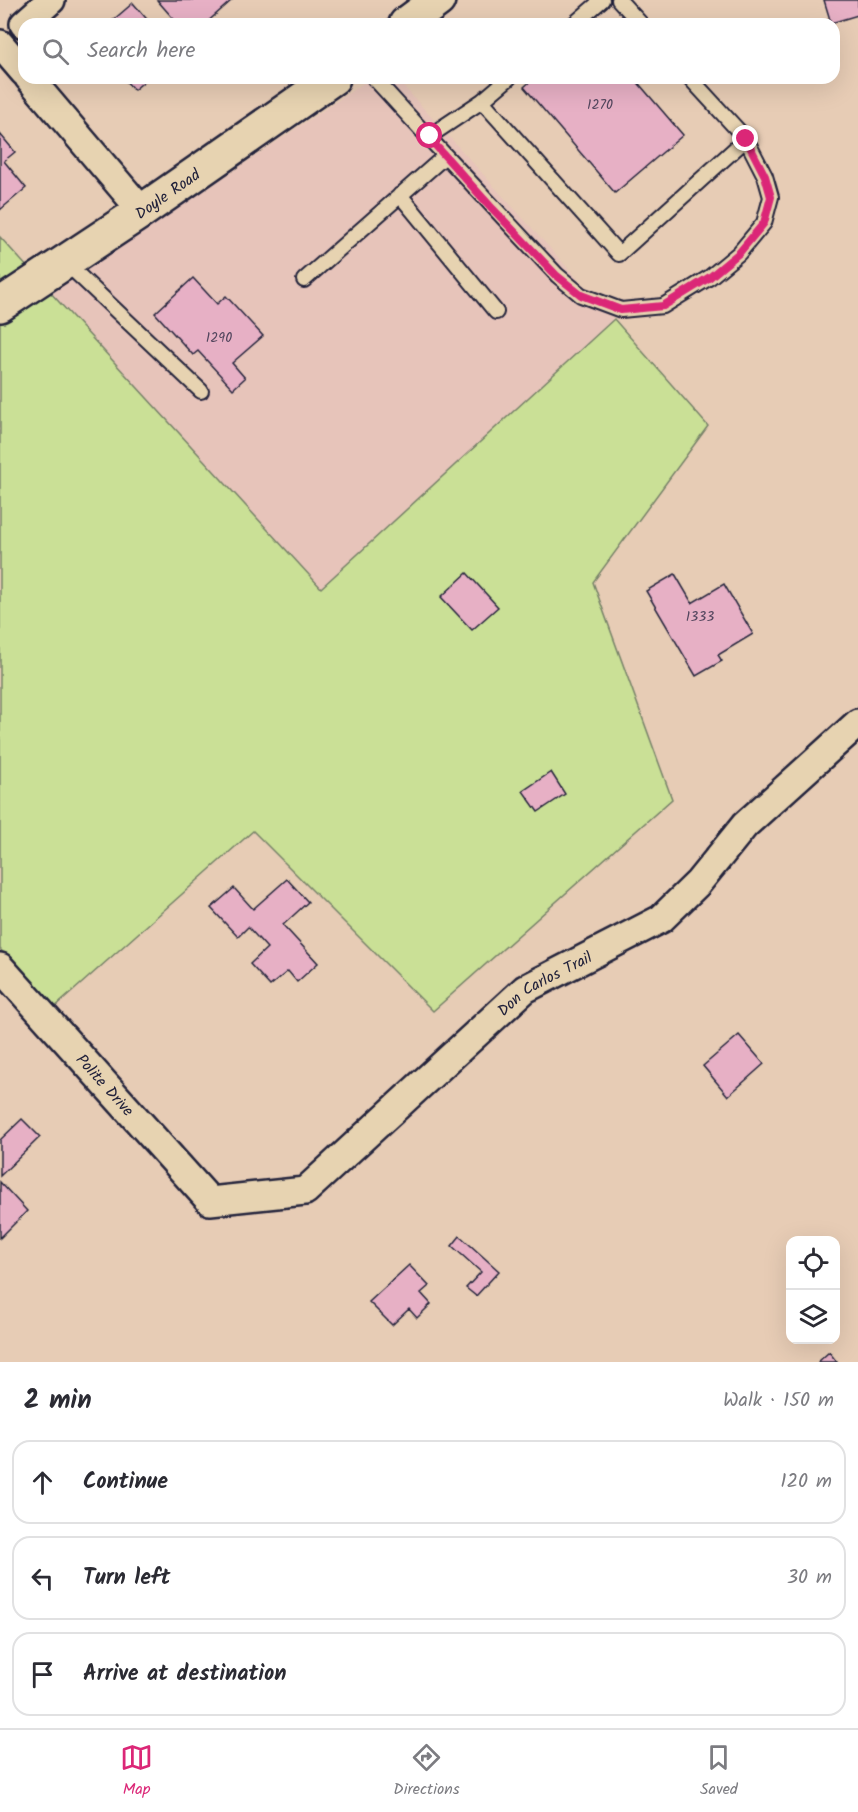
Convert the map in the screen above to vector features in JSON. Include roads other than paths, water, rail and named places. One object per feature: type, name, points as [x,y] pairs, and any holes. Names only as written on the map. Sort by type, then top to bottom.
[{"type":"main road","points":[[414,18],[438,0]]},
{"type":"main road","name":"Doyle Road","points":[[0,305],[66,263],[324,84]]},
{"type":"street","points":[[31,18],[51,0]]},
{"type":"street","points":[[18,29],[0,45],[18,65]]},
{"type":"street","points":[[34,84],[142,211]]},
{"type":"street","name":"Don Carlos Trail","points":[[210,1201],[305,1191],[525,989],[661,919],[698,883],[745,825],[858,723]]},
{"type":"street","name":"Polite Drive","points":[[0,967],[210,1201]]},
{"type":"lane","points":[[581,18],[603,0]]},
{"type":"lane","points":[[619,0],[636,18]]},
{"type":"lane","points":[[379,84],[556,275],[581,295],[621,310],[663,306],[710,277],[739,253],[764,223],[771,197],[765,176],[746,139],[696,84]]},
{"type":"lane","points":[[428,137],[482,101],[502,84]]},
{"type":"lane","points":[[482,101],[619,254],[746,139]]},
{"type":"lane","points":[[304,280],[445,156]]},
{"type":"lane","points":[[400,195],[496,312]]},
{"type":"lane","points":[[66,263],[201,391]]}]
